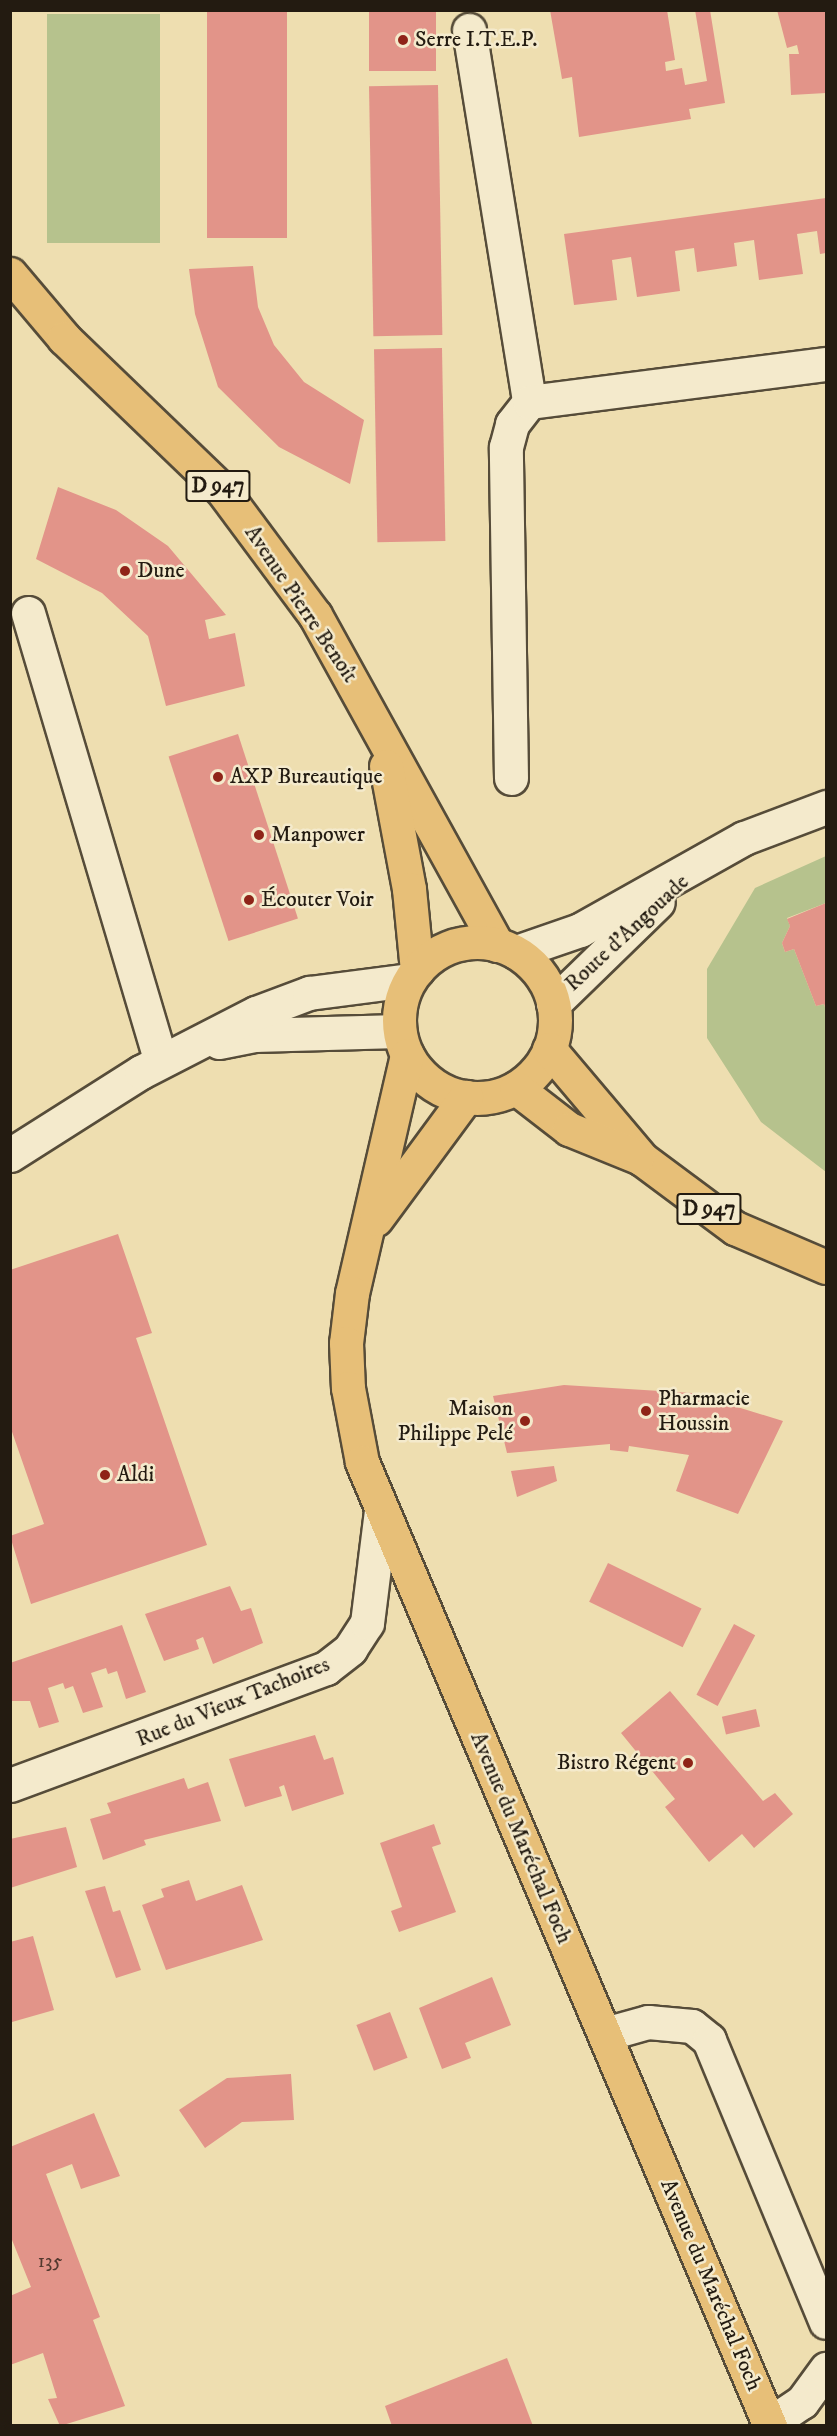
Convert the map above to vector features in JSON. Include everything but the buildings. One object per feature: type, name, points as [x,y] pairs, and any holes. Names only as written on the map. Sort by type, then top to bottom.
[{"type":"main road","name":"Avenue Pierre Benoît","points":[[10,274],[64,338],[222,490],[315,615],[381,734],[506,948]]},
{"type":"main road","name":"Avenue Pierre Benoît","points":[[381,734],[409,889],[413,976]]},
{"type":"main road","points":[[450,947],[506,948],[539,974],[553,1004],[549,1049],[536,1071],[516,1088],[492,1097],[466,1098],[442,1090],[403,1043],[399,1006],[413,976],[450,947]]},
{"type":"main road","name":"Avenue du Maréchal Foch","points":[[403,1043],[346,1344],[348,1388],[362,1462],[770,2425]]},
{"type":"main road","name":"D 947","points":[[549,1049],[642,1159],[735,1228],[826,1267]]},
{"type":"main road","name":"D 947","points":[[516,1088],[569,1129],[642,1159]]},
{"type":"main road","name":"Avenue du Maréchal Foch","points":[[365,1235],[466,1098]]},
{"type":"street","points":[[469,30],[529,402]]},
{"type":"street","points":[[511,778],[506,447],[512,424],[529,402],[826,364]]},
{"type":"street","points":[[28,613],[172,1056]]},
{"type":"street","name":"Route d'Angouade","points":[[506,948],[580,930],[744,838],[826,807]]},
{"type":"street","name":"Route d'Angouade","points":[[553,1004],[598,956],[702,863]]},
{"type":"street","points":[[10,1155],[172,1056],[309,993],[413,976]]},
{"type":"street","points":[[172,1056],[254,1035],[403,1043]]},
{"type":"street","name":"Rue du Vieux Tachoires","points":[[10,1785],[326,1668],[350,1649],[367,1623],[381,1511]]},
{"type":"street","points":[[605,2034],[648,2022],[692,2025],[710,2040],[826,2322]]},
{"type":"street","points":[[770,2425],[802,2402],[826,2369]]},
{"type":"green space","points":[[47,14],[160,14],[160,243],[47,243]]},
{"type":"green space","points":[[826,856],[826,903],[787,918],[790,926],[782,943],[785,952],[794,949],[816,1006],[824,1004],[826,1010],[826,1172],[761,1122],[707,1038],[707,969],[755,888]]},
{"type":"place","name":"Serre I.T.E.P.","points":[[403,40]]},
{"type":"place","name":"Dune","points":[[125,571]]},
{"type":"place","name":"AXP Bureautique","points":[[218,777]]},
{"type":"place","name":"Manpower","points":[[259,835]]},
{"type":"place","name":"Écouter Voir","points":[[249,900]]},
{"type":"place","name":"Pharmacie Houssin","points":[[646,1411]]},
{"type":"place","name":"Maison Philippe Pelé","points":[[525,1421]]},
{"type":"place","name":"Aldi","points":[[105,1475]]},
{"type":"place","name":"Bistro Régent","points":[[688,1763]]}]
